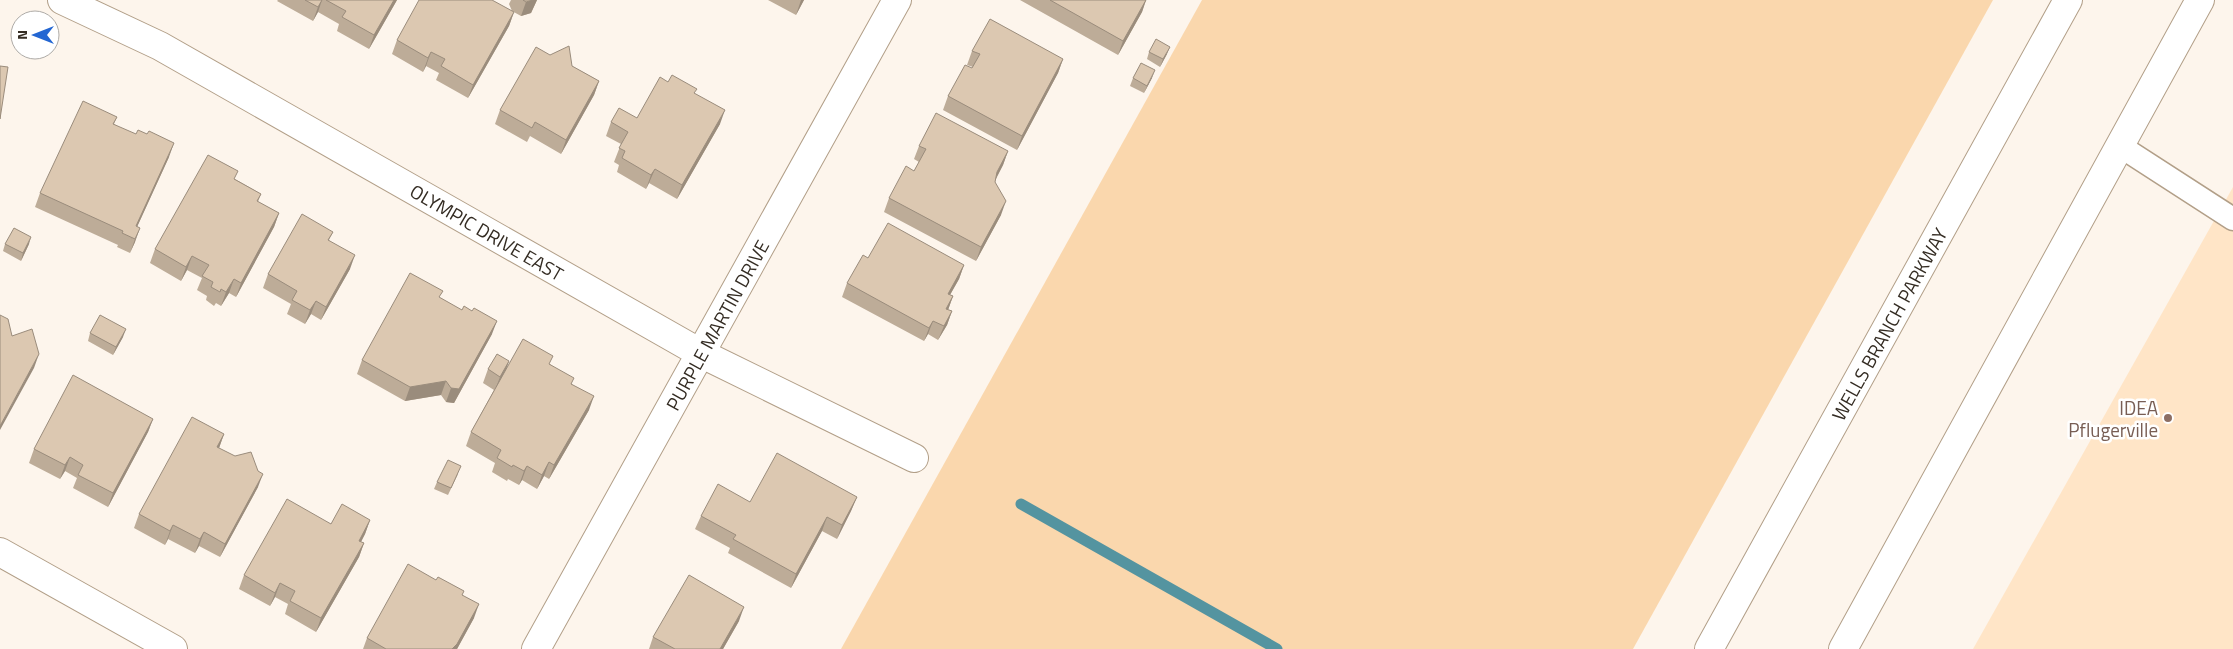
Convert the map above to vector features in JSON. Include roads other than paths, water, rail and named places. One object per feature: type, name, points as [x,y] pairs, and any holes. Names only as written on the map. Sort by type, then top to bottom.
[{"type":"street","name":"OLYMPIC DRIVE EAST","points":[[62,0],[160,46],[702,354],[914,458]]},
{"type":"street","name":"PURPLE MARTIN DRIVE","points":[[536,649],[702,354],[897,0]]},
{"type":"street","name":"WELLS BRANCH PARKWAY","points":[[1709,649],[2068,0]]},
{"type":"street","points":[[1843,649],[2200,0]]},
{"type":"street","points":[[0,552],[173,649]]},
{"type":"lane","points":[[2120,146],[2233,219]]},
{"type":"waterway","points":[[1021,504],[1277,649]]},
{"type":"place","name":"IDEA Pflugerville","points":[[2168,418]]}]
